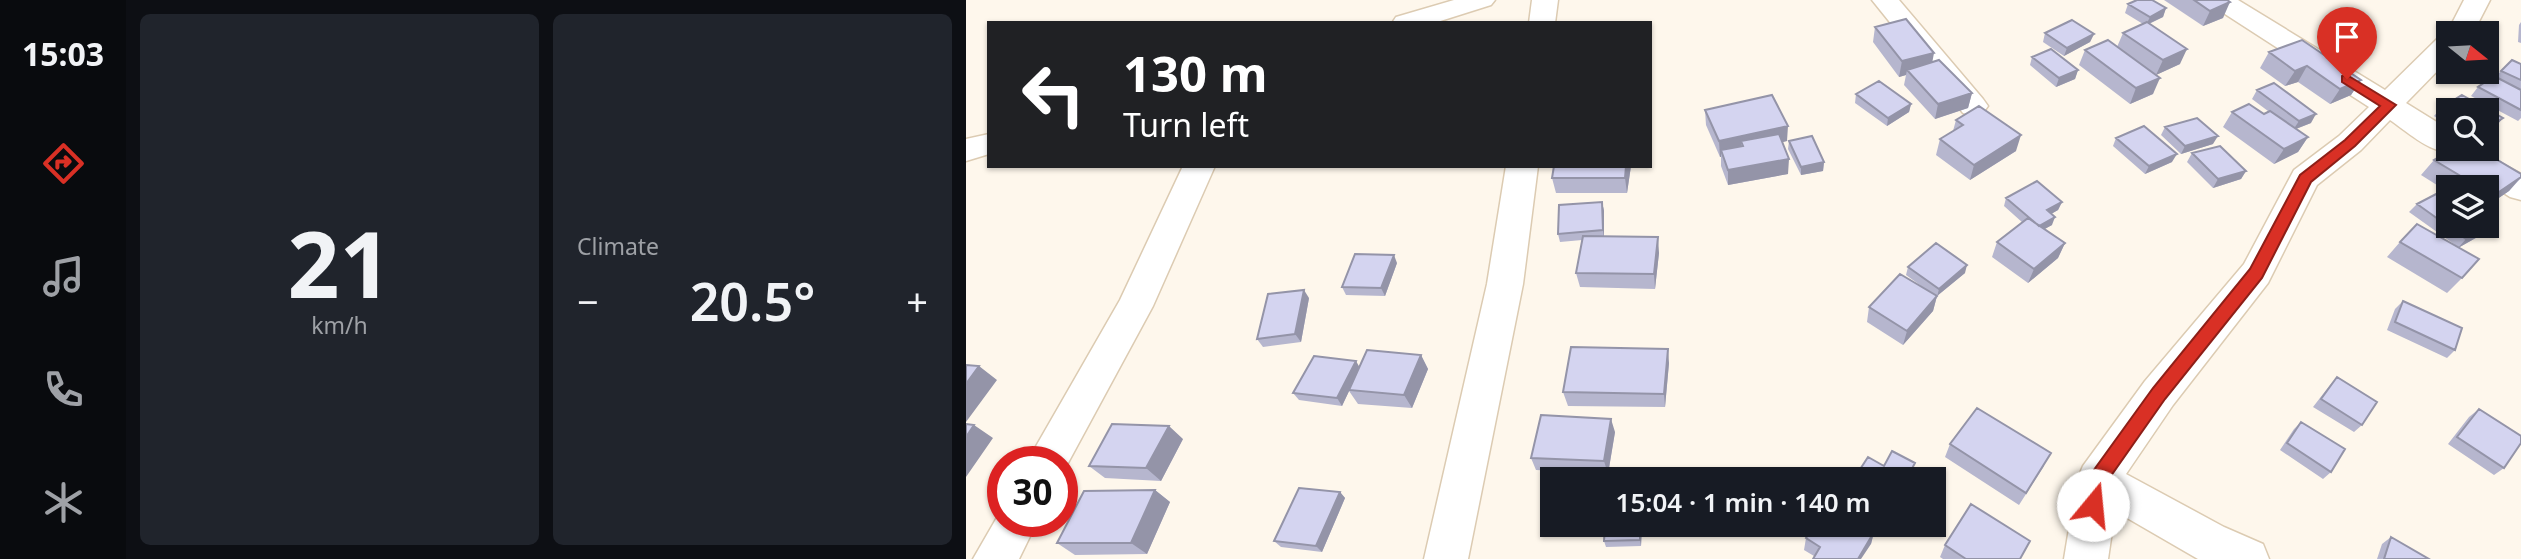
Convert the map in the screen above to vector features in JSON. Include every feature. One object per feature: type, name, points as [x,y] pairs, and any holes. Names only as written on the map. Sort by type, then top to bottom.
[{"type":"street","points":[[1412,21],[1482,0]]},
{"type":"street","points":[[1542,21],[1545,0]]},
{"type":"street","points":[[1885,0],[1973,106]]},
{"type":"street","points":[[2220,0],[2436,135]]},
{"type":"street","points":[[2466,21],[2477,0]]},
{"type":"street","points":[[2086,559],[2098,480],[2159,393],[2256,273],[2305,178],[2350,143],[2436,55]]},
{"type":"street","points":[[966,150],[987,145]]},
{"type":"street","points":[[2476,161],[2521,189]]},
{"type":"street","points":[[1056,446],[1135,306],[1198,168]]},
{"type":"street","points":[[1446,559],[1505,284],[1522,168]]},
{"type":"street","points":[[2098,480],[2208,542],[2247,559]]},
{"type":"street","points":[[995,559],[1007,537]]},
{"type":"building","points":[[2137,0],[2152,0],[2166,8],[2150,17],[2128,4]]},
{"type":"building","points":[[2194,0],[2227,0],[2230,2],[2210,11]]},
{"type":"building","points":[[1906,19],[1934,53],[1902,61],[1875,27]]},
{"type":"building","points":[[2072,20],[2094,34],[2067,48],[2045,33]]},
{"type":"building","points":[[2147,22],[2187,49],[2163,60],[2123,33]]},
{"type":"building","points":[[2108,40],[2160,78],[2136,88],[2085,50]]},
{"type":"building","points":[[2302,40],[2361,80],[2340,89],[2307,66],[2295,71],[2269,52]]},
{"type":"building","points":[[2051,49],[2078,70],[2059,78],[2032,57]]},
{"type":"building","points":[[1939,60],[1972,93],[1938,104],[1907,70]]},
{"type":"building","points":[[2512,60],[2521,64],[2521,80],[2501,71]]},
{"type":"building","points":[[2499,79],[2521,90],[2521,110],[2499,98],[2478,87],[2482,84],[2499,84]]},
{"type":"building","points":[[1879,81],[1911,104],[1888,118],[1856,94]]},
{"type":"building","points":[[2274,83],[2316,114],[2299,121],[2257,90]]},
{"type":"building","points":[[1772,95],[1788,126],[1719,141],[1705,110]]},
{"type":"building","points":[[2249,104],[2264,114],[2270,111],[2308,137],[2284,149],[2232,112]]},
{"type":"building","points":[[1979,106],[2021,135],[1974,165],[1940,139],[1963,125],[1956,120]]},
{"type":"building","points":[[2197,118],[2218,136],[2185,146],[2165,127]]},
{"type":"building","points":[[2144,126],[2177,154],[2149,166],[2116,138]]},
{"type":"building","points":[[1779,134],[1789,159],[1728,170],[1721,150],[1743,146],[1741,141]]},
{"type":"building","points":[[1812,136],[1824,162],[1801,167],[1789,141]]},
{"type":"building","points":[[2220,146],[2246,171],[2218,179],[2192,153]]},
{"type":"building","points":[[2434,160],[2499,161],[2521,174],[2521,177],[2499,192],[2499,175],[2459,175]]},
{"type":"building","points":[[1554,168],[1626,168],[1625,178],[1552,178]]},
{"type":"building","points":[[2037,181],[2062,202],[2047,210],[2055,217],[2039,226],[2006,198]]},
{"type":"building","points":[[2436,194],[2436,218],[2417,204]]},
{"type":"building","points":[[1602,202],[1603,230],[1558,234],[1559,205]]},
{"type":"building","points":[[2028,218],[2065,243],[2034,269],[1997,242]]},
{"type":"building","points":[[2417,224],[2436,235],[2436,238],[2442,238],[2479,259],[2462,278],[2400,242]]},
{"type":"building","points":[[1583,236],[1658,237],[1654,274],[1576,273]]},
{"type":"building","points":[[1936,243],[1967,265],[1939,289],[1908,267]]},
{"type":"building","points":[[1355,254],[1394,255],[1381,288],[1342,287]]},
{"type":"building","points":[[1900,274],[1937,296],[1907,331],[1869,307]]},
{"type":"building","points":[[1304,290],[1295,334],[1257,339],[1268,294]]},
{"type":"building","points":[[2403,301],[2462,328],[2455,350],[2395,322]]},
{"type":"building","points":[[1571,347],[1668,349],[1664,394],[1563,392]]},
{"type":"building","points":[[1367,350],[1421,355],[1404,395],[1349,390]]},
{"type":"building","points":[[1314,356],[1356,361],[1337,398],[1293,393]]},
{"type":"building","points":[[966,365],[979,366],[966,384]]},
{"type":"building","points":[[2337,377],[2377,402],[2362,425],[2321,399]]},
{"type":"building","points":[[1977,408],[2051,453],[2026,493],[1950,444]]},
{"type":"building","points":[[2479,409],[2521,436],[2521,443],[2504,468],[2457,437]]},
{"type":"building","points":[[1541,415],[1611,419],[1604,461],[1531,458]]},
{"type":"building","points":[[2301,422],[2345,449],[2331,472],[2287,443]]},
{"type":"building","points":[[966,424],[974,425],[966,437]]},
{"type":"building","points":[[1112,424],[1169,426],[1146,468],[1089,466]]},
{"type":"building","points":[[1892,451],[1915,463],[1913,467],[1862,467],[1868,457],[1884,466]]},
{"type":"building","points":[[1299,488],[1340,492],[1316,546],[1274,541]]},
{"type":"building","points":[[1155,490],[1131,543],[1057,543],[1060,537],[1078,537],[1078,503],[1084,491]]},
{"type":"building","points":[[1971,504],[2030,541],[2020,559],[1966,559],[1945,545]]},
{"type":"building","points":[[1604,537],[1640,537],[1640,540],[1604,541]]},
{"type":"building","points":[[1871,537],[1858,559],[1813,559],[1820,547],[1806,538]]},
{"type":"building","points":[[2391,537],[2429,559],[2384,559]]},
{"type":"route","points":[[2093,505],[2098,480],[2159,393],[2256,273],[2305,178],[2350,143],[2389,105],[2347,79]]}]
